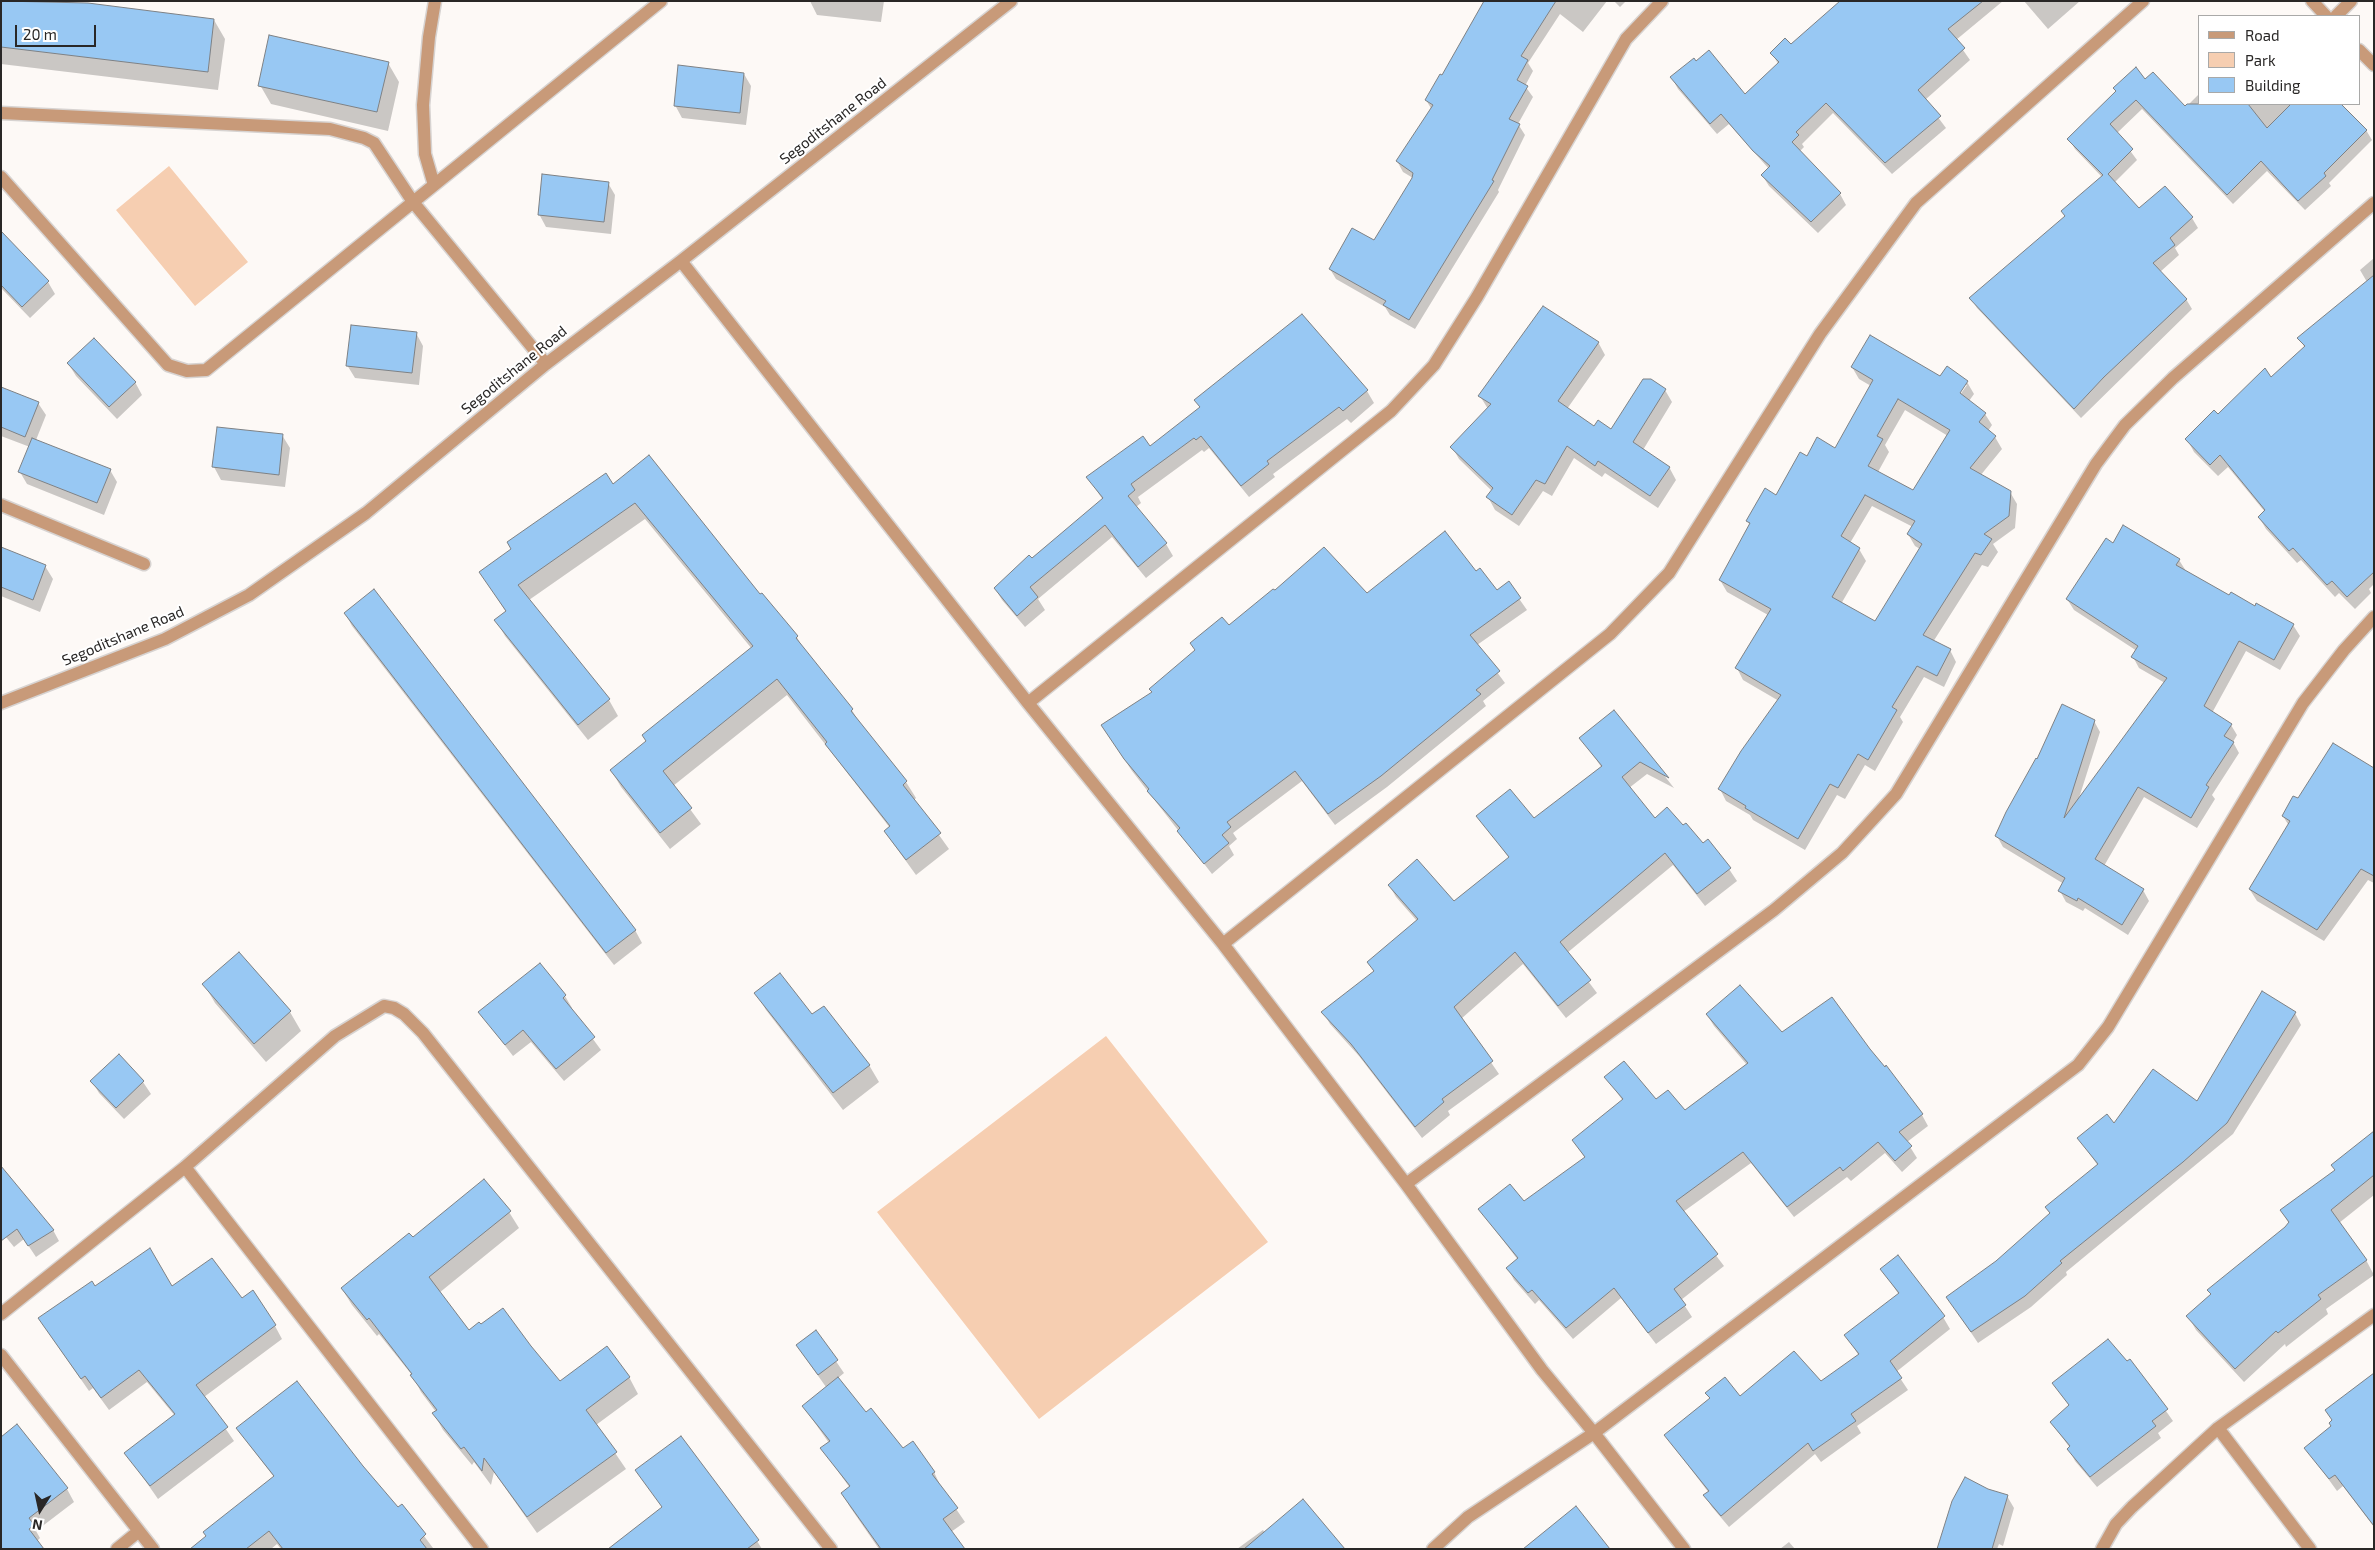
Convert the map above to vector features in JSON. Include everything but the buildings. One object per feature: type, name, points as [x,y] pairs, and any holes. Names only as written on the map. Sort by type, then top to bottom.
[{"type":"street","points":[[434,185],[425,154],[423,105],[429,37],[436,1]]},
{"type":"street","points":[[1,177],[168,365],[187,371],[206,370],[661,1]]},
{"type":"street","name":"Segoditshane Road","points":[[1,703],[165,640],[249,595],[366,513],[546,364],[681,261],[1012,1]]},
{"type":"street","points":[[1028,703],[1391,411],[1434,365],[1477,297],[1626,39],[1662,1]]},
{"type":"street","points":[[1223,944],[1610,634],[1668,573],[1820,334],[1916,203],[2143,1]]},
{"type":"street","points":[[2312,1],[2325,15]]},
{"type":"street","points":[[2337,15],[2351,1]]},
{"type":"street","points":[[2360,51],[2374,65]]},
{"type":"street","points":[[1,113],[310,128],[349,133],[374,143],[413,202],[546,364]]},
{"type":"street","points":[[1406,1184],[1774,910],[1842,854],[1896,794],[2096,464],[2125,425],[2173,378],[2374,203]]},
{"type":"street","points":[[681,261],[1028,703],[1223,944],[1406,1184],[1542,1370],[1594,1433],[1684,1549]]},
{"type":"street","points":[[1,505],[144,564]]},
{"type":"street","points":[[1433,1549],[1468,1517],[1594,1433],[2078,1065],[2108,1027],[2303,703],[2344,650],[2374,617]]},
{"type":"street","points":[[1,1314],[184,1168],[335,1036],[384,1006],[394,1008],[404,1014],[423,1034],[831,1549]]},
{"type":"street","points":[[184,1168],[482,1549]]},
{"type":"street","points":[[2102,1549],[2116,1524],[2132,1507],[2218,1428],[2374,1315]]},
{"type":"street","points":[[1,1355],[153,1549]]},
{"type":"street","points":[[2218,1428],[2310,1549]]},
{"type":"street","points":[[117,1549],[139,1531]]},
{"type":"green space","points":[[169,166],[248,262],[195,306],[116,210]]},
{"type":"green space","points":[[1106,1036],[1268,1242],[1039,1419],[877,1212]]}]
